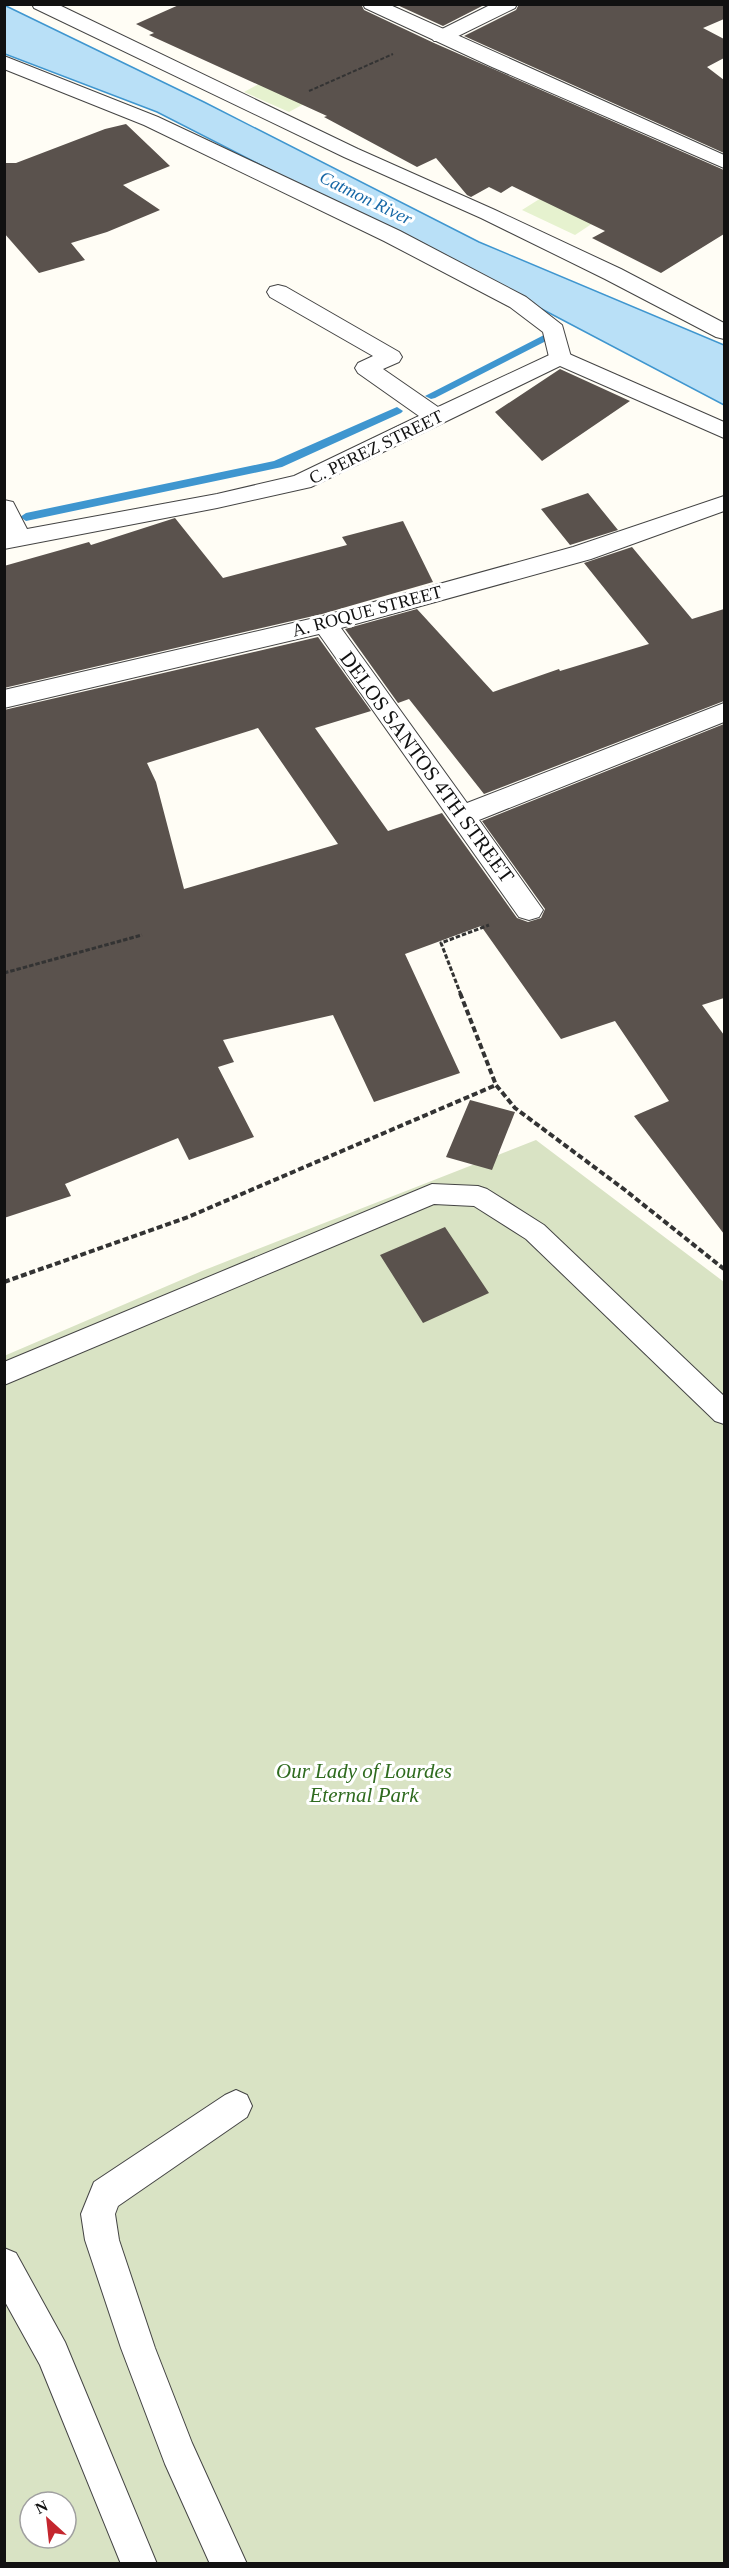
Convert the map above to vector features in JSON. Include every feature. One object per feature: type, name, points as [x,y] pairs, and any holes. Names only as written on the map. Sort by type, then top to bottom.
[{"type":"street","points":[[41,4],[585,260],[724,332]]},
{"type":"street","points":[[372,4],[724,162]]},
{"type":"street","points":[[437,35],[508,4]]},
{"type":"street","points":[[4,62],[152,121],[392,236],[518,302],[554,330],[560,357],[724,431]]},
{"type":"street","points":[[278,292],[391,357],[366,368],[436,417]]},
{"type":"street","name":"C. PEREZ STREET","points":[[12,539],[217,501],[302,482],[560,357]]},
{"type":"street","name":"A. ROQUE STREET","points":[[4,699],[325,624],[582,553],[724,503]]},
{"type":"street","points":[[4,507],[12,539]]},
{"type":"street","name":"DELOS SANTOS 4TH STREET","points":[[325,624],[529,910]]},
{"type":"street","points":[[461,816],[724,712]]},
{"type":"lane","points":[[4,1374],[432,1194],[478,1196],[535,1232],[724,1413]]},
{"type":"lane","points":[[229,2564],[178,2451],[138,2348],[102,2240],[98,2214],[106,2194],[236,2106]]},
{"type":"lane","points":[[4,2265],[53,2354],[139,2564]]},
{"type":"path","points":[[269,113],[328,80],[372,65],[437,35]]},
{"type":"path","points":[[529,910],[441,943],[496,1086],[515,1108],[724,1269]]},
{"type":"path","points":[[4,973],[142,935]]},
{"type":"path","points":[[4,1282],[188,1217],[496,1086]]},
{"type":"green space","points":[[314,54],[359,74],[289,112],[244,92]]},
{"type":"green space","points":[[603,159],[655,182],[575,235],[522,210]]},
{"type":"green space","name":"Our Lady of Lourdes Eternal Park","points":[[536,1140],[724,1282],[724,2563],[5,2563],[4,1356],[202,1271]]},
{"type":"water","name":"Catmon River","points":[[4,5],[204,102],[479,242],[724,345],[724,405],[517,296],[157,112],[5,54]]},
{"type":"building","points":[[181,4],[361,4],[364,10],[434,43],[724,170],[724,234],[661,273],[592,238],[605,231],[512,186],[501,193],[489,187],[471,197],[436,158],[417,167],[324,117],[327,116],[149,35],[154,33],[136,24]]},
{"type":"building","points":[[395,4],[486,4],[443,26]]},
{"type":"building","points":[[519,4],[724,4],[724,19],[703,28],[724,39],[724,58],[707,67],[724,80],[724,153],[464,36],[516,10]]},
{"type":"building","points":[[126,124],[170,166],[123,185],[160,210],[107,232],[71,243],[85,260],[39,273],[4,233],[4,163],[16,163],[105,129]]},
{"type":"building","points":[[560,369],[630,401],[542,461],[495,412]]},
{"type":"building","points":[[588,493],[618,530],[570,545],[541,509]]},
{"type":"building","points":[[175,518],[223,578],[347,545],[342,537],[403,521],[433,582],[322,614],[4,688],[4,566],[89,542],[91,545]]},
{"type":"building","points":[[632,547],[692,619],[724,609],[724,701],[484,794],[409,699],[398,703],[345,629],[417,609],[493,692],[559,669],[560,671],[649,644],[584,563]]},
{"type":"building","points":[[318,637],[371,711],[315,728],[388,831],[442,813],[517,918],[528,922],[541,918],[545,909],[482,821],[724,724],[724,998],[702,1005],[724,1035],[724,1234],[634,1116],[669,1101],[615,1021],[561,1039],[481,926],[405,954],[460,1073],[374,1102],[333,1015],[223,1040],[234,1062],[218,1067],[254,1137],[189,1160],[178,1138],[65,1184],[71,1196],[4,1218],[4,710]],"holes":[[[258,728],[338,844],[184,889],[156,782],[147,763]]]},
{"type":"building","points":[[470,1100],[515,1112],[492,1170],[446,1157]]},
{"type":"building","points":[[445,1227],[489,1293],[423,1323],[380,1255]]},
{"type":"waterway","points":[[431,396],[544,338]]},
{"type":"waterway","points":[[26,517],[278,464],[397,411]]}]
